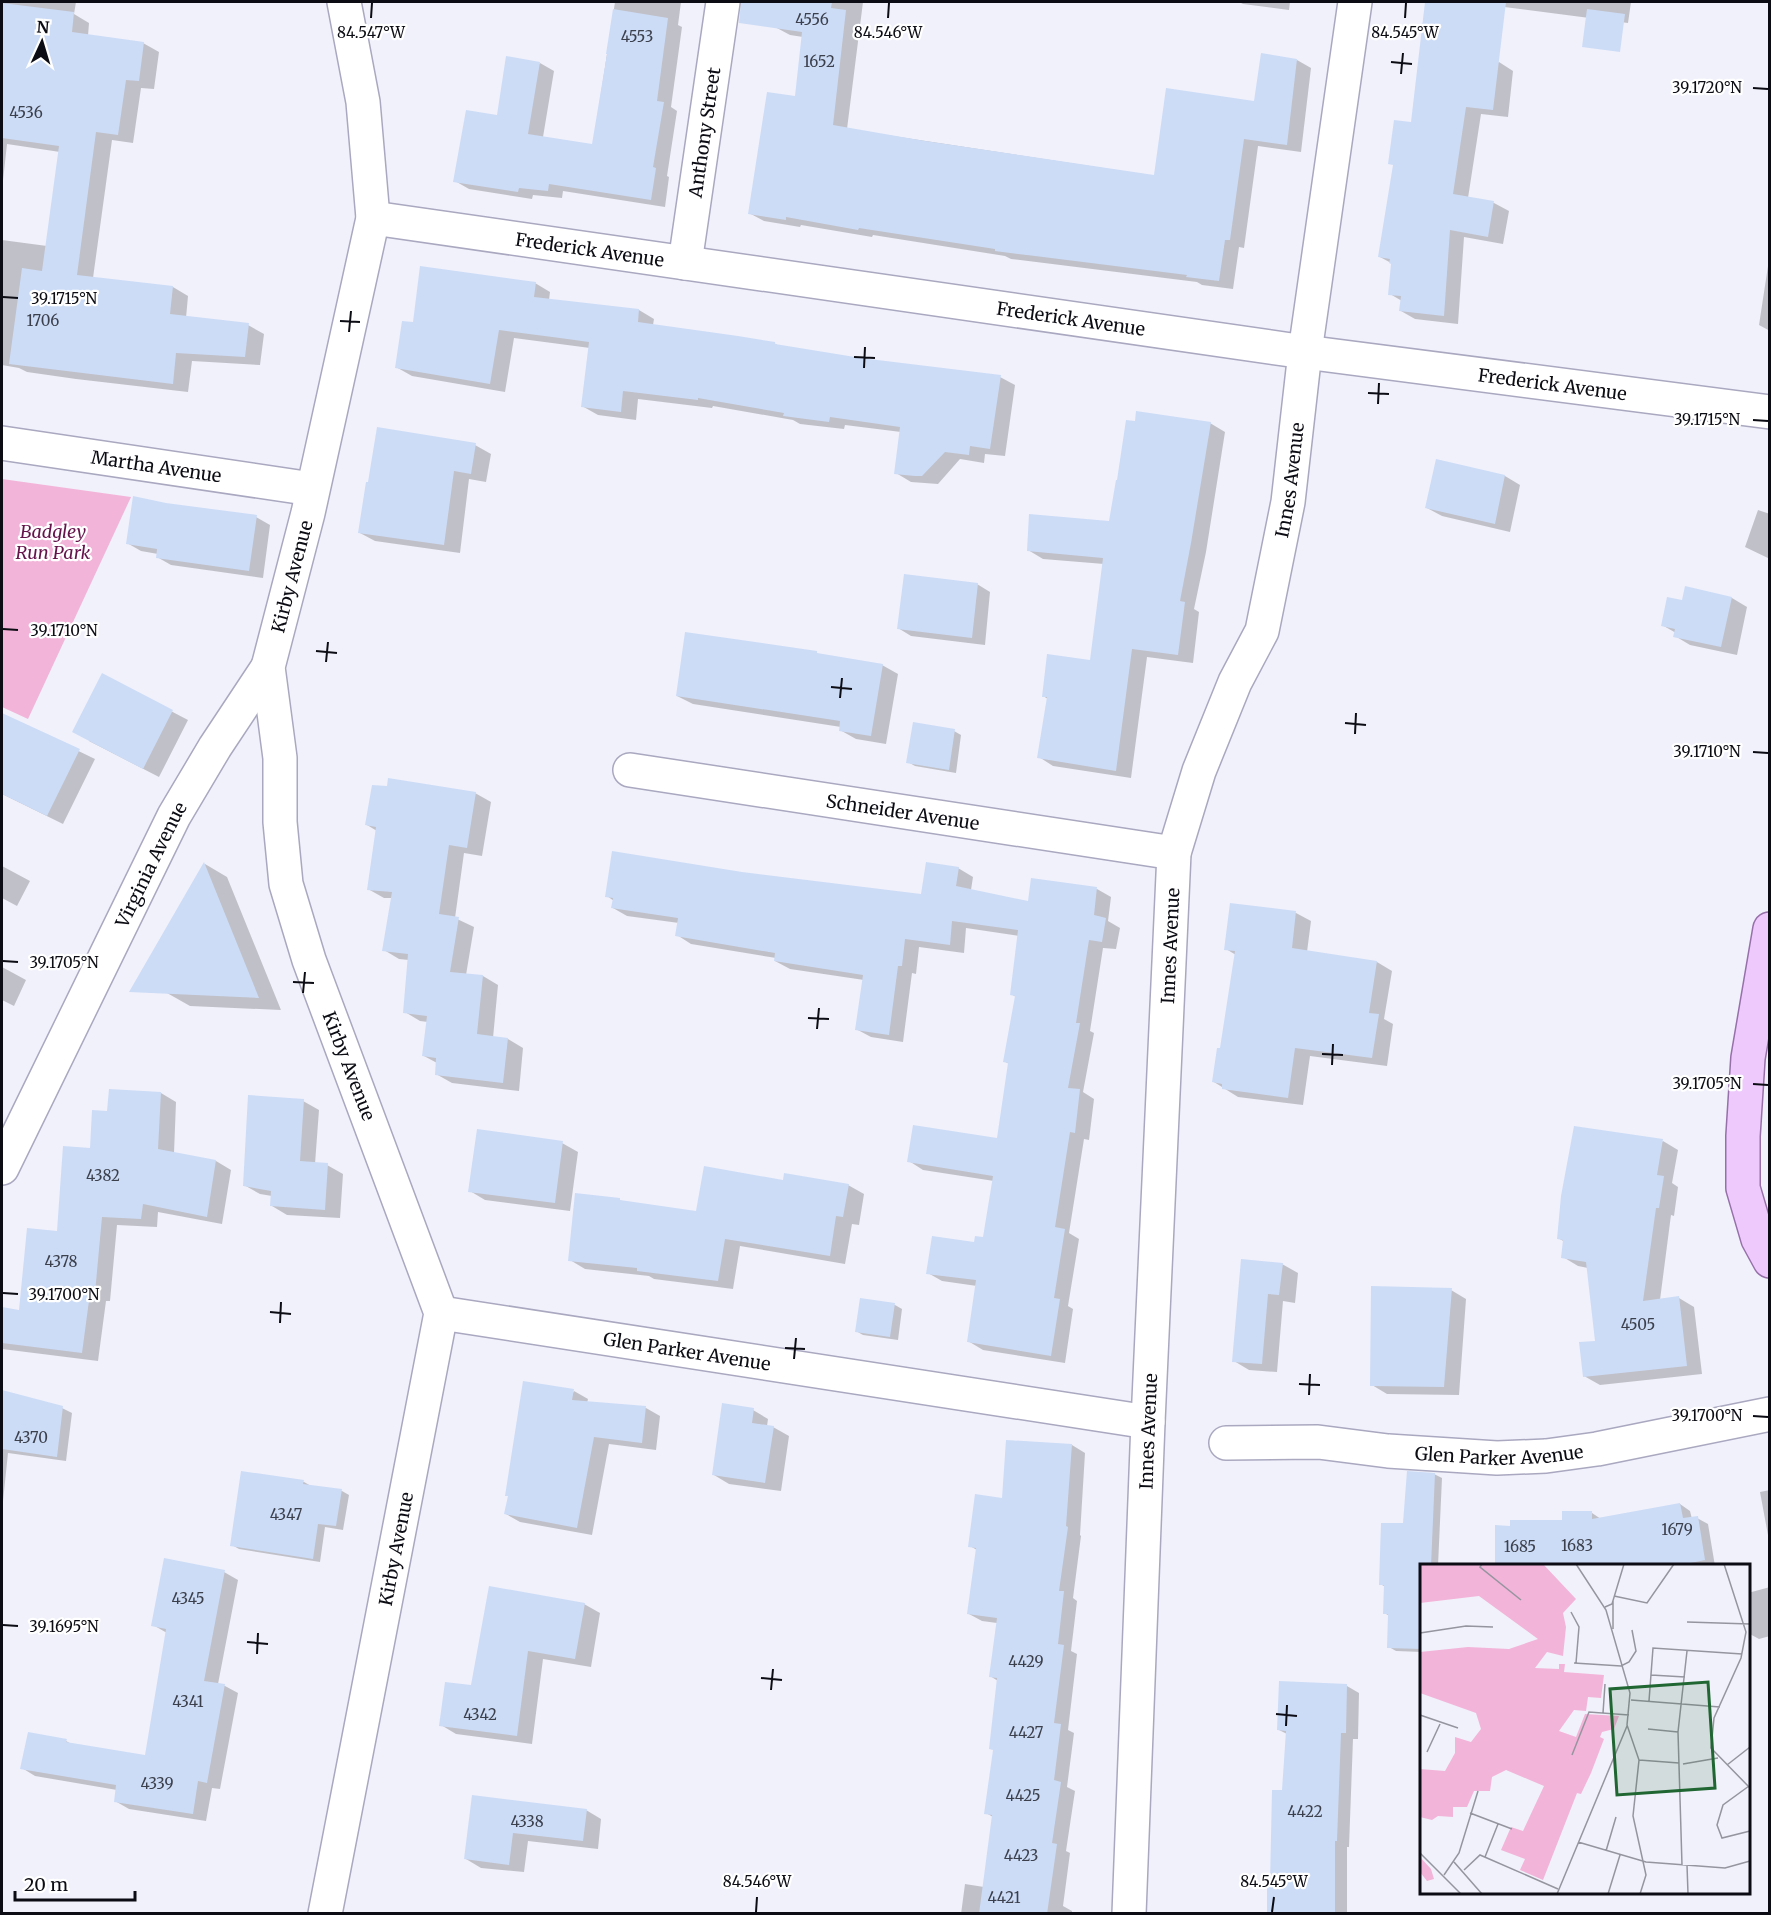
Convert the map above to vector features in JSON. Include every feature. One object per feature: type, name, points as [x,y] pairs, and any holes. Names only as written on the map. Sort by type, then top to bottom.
[{"type":"main road","points":[[1770,929],[1748,1058],[1743,1136],[1743,1188],[1758,1239],[1770,1261]]},
{"type":"street","name":"Kirby Avenue","points":[[325,1914],[441,1313],[309,960],[286,884],[280,822],[280,758],[268,667],[312,489],[373,218],[363,102],[344,2]]},
{"type":"street","name":"Anthony Street","points":[[685,263],[723,2]]},
{"type":"street","name":"Innes Avenue","points":[[1129,1914],[1148,1422],[1174,853],[1199,771],[1235,682],[1262,631],[1288,502],[1305,352],[1355,2]]},
{"type":"street","name":"Frederick Avenue","points":[[373,218],[1305,352],[1770,412]]},
{"type":"street","name":"Martha Avenue","points":[[2,442],[312,489]]},
{"type":"street","name":"Virginia Avenue","points":[[2,1168],[174,816],[215,747],[268,667]]},
{"type":"street","name":"Schneider Avenue","points":[[630,770],[1174,853]]},
{"type":"street","name":"Glen Parker Avenue","points":[[441,1313],[1148,1422]]},
{"type":"street","name":"Glen Parker Avenue","points":[[1226,1443],[1318,1442],[1389,1451],[1486,1457],[1546,1456],[1597,1449],[1770,1414]]},
{"type":"green space","name":"Badgley Run Park","points":[[2,479],[131,497],[28,719],[2,707]]},
{"type":"building","points":[[741,2],[832,2],[831,8],[846,10],[833,125],[1154,175],[1166,88],[1254,101],[1261,53],[1297,59],[1287,145],[1244,139],[1230,240],[1225,240],[1219,281],[995,251],[995,249],[859,228],[858,230],[786,217],[786,220],[748,214],[767,92],[795,96],[802,32],[739,23]]},
{"type":"building","points":[[1425,2],[1506,2],[1493,110],[1466,107],[1453,194],[1494,201],[1488,237],[1450,230],[1444,316],[1399,311],[1401,296],[1388,295],[1390,259],[1378,257],[1393,165],[1388,164],[1394,120],[1411,122]]},
{"type":"building","points":[[2,3],[74,12],[72,32],[144,42],[139,81],[126,80],[118,135],[96,132],[77,275],[173,286],[170,314],[249,323],[245,357],[176,353],[173,384],[9,364],[22,268],[42,271],[59,146],[2,138]]},
{"type":"building","points":[[613,9],[668,18],[657,101],[664,102],[653,167],[656,168],[651,200],[549,184],[548,191],[519,188],[518,192],[453,182],[466,110],[497,115],[506,56],[540,62],[528,134],[592,144]]},
{"type":"building","points":[[1587,9],[1625,14],[1620,52],[1582,47]]},
{"type":"building","points":[[420,266],[536,282],[534,297],[639,309],[638,322],[738,336],[861,358],[1001,375],[990,449],[970,446],[969,455],[945,452],[922,476],[894,474],[900,427],[830,417],[829,422],[783,416],[784,413],[698,398],[698,400],[623,391],[621,412],[581,407],[589,342],[560,338],[499,330],[490,384],[395,368],[402,321],[413,322]]},
{"type":"building","points":[[1136,411],[1211,422],[1180,601],[1185,602],[1178,655],[1132,649],[1116,771],[1037,758],[1047,697],[1042,697],[1047,654],[1090,660],[1103,558],[1027,551],[1029,514],[1109,521],[1126,420],[1135,421]]},
{"type":"building","points":[[377,427],[476,443],[471,474],[454,471],[444,545],[358,533]]},
{"type":"building","points":[[1436,459],[1505,475],[1495,524],[1425,508]]},
{"type":"building","points":[[133,496],[166,503],[257,515],[249,571],[156,558],[157,549],[126,544]]},
{"type":"building","points":[[904,574],[978,583],[972,638],[897,629]]},
{"type":"building","points":[[1685,586],[1732,597],[1721,647],[1673,637],[1675,629],[1661,626],[1667,597],[1682,600]]},
{"type":"building","points":[[685,632],[817,651],[817,653],[883,664],[871,736],[839,731],[840,721],[676,696]]},
{"type":"building","points":[[102,673],[173,710],[143,769],[72,732]]},
{"type":"building","points":[[2,713],[80,749],[47,816],[2,794]]},
{"type":"building","points":[[913,722],[955,729],[949,770],[906,763]]},
{"type":"building","points":[[388,778],[476,792],[467,848],[449,845],[439,914],[459,917],[450,972],[483,975],[477,1034],[508,1038],[503,1083],[435,1075],[436,1058],[422,1056],[427,1016],[403,1013],[408,954],[382,951],[392,892],[367,890],[376,827],[365,825],[372,785],[387,786]]},
{"type":"building","points":[[612,851],[742,872],[921,894],[926,862],[959,867],[956,886],[1028,901],[1031,878],[1097,887],[1094,915],[1106,918],[1102,942],[1089,940],[1076,1023],[1080,1023],[1068,1088],[1080,1089],[1075,1133],[1070,1132],[1055,1227],[1065,1229],[1054,1298],[1060,1299],[1051,1356],[967,1342],[976,1280],[926,1274],[932,1236],[974,1242],[975,1236],[983,1237],[993,1176],[907,1162],[913,1125],[997,1138],[1008,1063],[1003,1062],[1015,996],[1010,995],[1018,930],[952,921],[950,945],[905,939],[902,966],[898,966],[889,1035],[855,1030],[863,975],[774,961],[775,953],[675,936],[678,918],[611,908],[613,898],[605,897]]},
{"type":"building","points":[[204,862],[259,998],[129,992]]},
{"type":"building","points":[[1230,903],[1296,911],[1292,948],[1377,961],[1369,1013],[1379,1014],[1372,1058],[1295,1048],[1288,1098],[1222,1089],[1222,1084],[1212,1082],[1217,1048],[1220,1048],[1235,951],[1224,950]]},
{"type":"building","points":[[109,1089],[161,1092],[158,1149],[216,1160],[207,1217],[143,1204],[141,1219],[102,1217],[95,1293],[90,1293],[82,1353],[2,1343],[2,1307],[19,1310],[27,1228],[57,1231],[63,1146],[90,1148],[92,1110],[107,1111]]},
{"type":"building","points":[[248,1095],[304,1099],[300,1161],[328,1163],[325,1210],[270,1206],[271,1191],[243,1186]]},
{"type":"building","points":[[1574,1126],[1663,1139],[1657,1175],[1664,1176],[1659,1208],[1656,1208],[1643,1301],[1679,1296],[1687,1366],[1583,1377],[1579,1342],[1595,1341],[1586,1262],[1561,1258],[1563,1240],[1557,1239],[1561,1196]]},
{"type":"building","points":[[477,1129],[563,1141],[555,1203],[468,1192]]},
{"type":"building","points":[[704,1166],[783,1180],[784,1173],[849,1184],[843,1217],[836,1216],[830,1256],[725,1239],[718,1281],[637,1271],[637,1268],[568,1261],[575,1193],[696,1211]]},
{"type":"building","points":[[1241,1259],[1283,1263],[1279,1295],[1268,1294],[1262,1364],[1232,1362]]},
{"type":"building","points":[[1371,1286],[1452,1288],[1444,1387],[1370,1386]]},
{"type":"building","points":[[860,1298],[895,1303],[890,1337],[855,1332]]},
{"type":"building","points":[[523,1381],[574,1389],[572,1400],[646,1406],[642,1443],[594,1437],[577,1528],[504,1514]]},
{"type":"building","points":[[2,1390],[63,1406],[57,1457],[2,1449]]},
{"type":"building","points":[[722,1403],[754,1408],[752,1423],[774,1426],[765,1483],[712,1475]]},
{"type":"building","points":[[1006,1440],[1072,1444],[1066,1526],[1068,1527],[1059,1591],[1064,1591],[1058,1644],[1064,1645],[1054,1723],[1061,1724],[1054,1780],[1061,1782],[1052,1843],[1057,1844],[1047,1914],[979,1914],[992,1815],[984,1814],[993,1750],[989,1749],[997,1678],[989,1677],[997,1618],[967,1614],[976,1548],[968,1547],[975,1494],[1002,1498]]},
{"type":"building","points":[[241,1471],[304,1480],[303,1484],[342,1489],[336,1526],[318,1524],[313,1559],[230,1546]]},
{"type":"building","points":[[1407,1471],[1435,1473],[1431,1564],[1420,1564],[1420,1649],[1387,1648],[1388,1614],[1383,1614],[1384,1585],[1379,1585],[1381,1523],[1403,1523]]},
{"type":"building","points":[[1680,1503],[1683,1518],[1698,1516],[1705,1560],[1686,1564],[1495,1564],[1495,1525],[1510,1526],[1510,1520],[1562,1520],[1562,1511],[1592,1511],[1592,1519]]},
{"type":"building","points":[[164,1558],[225,1570],[204,1681],[225,1684],[207,1783],[198,1781],[193,1814],[114,1802],[116,1785],[20,1769],[28,1732],[67,1739],[66,1742],[145,1755],[166,1629],[151,1626]]},
{"type":"building","points":[[489,1586],[585,1603],[575,1659],[528,1651],[517,1736],[439,1726],[445,1682],[471,1685]]},
{"type":"building","points":[[1279,1681],[1347,1684],[1346,1733],[1341,1733],[1337,1841],[1335,1841],[1335,1914],[1267,1914],[1272,1790],[1282,1790],[1286,1731],[1277,1730]]},
{"type":"building","points":[[472,1795],[587,1809],[583,1841],[513,1833],[509,1865],[464,1859]]}]
